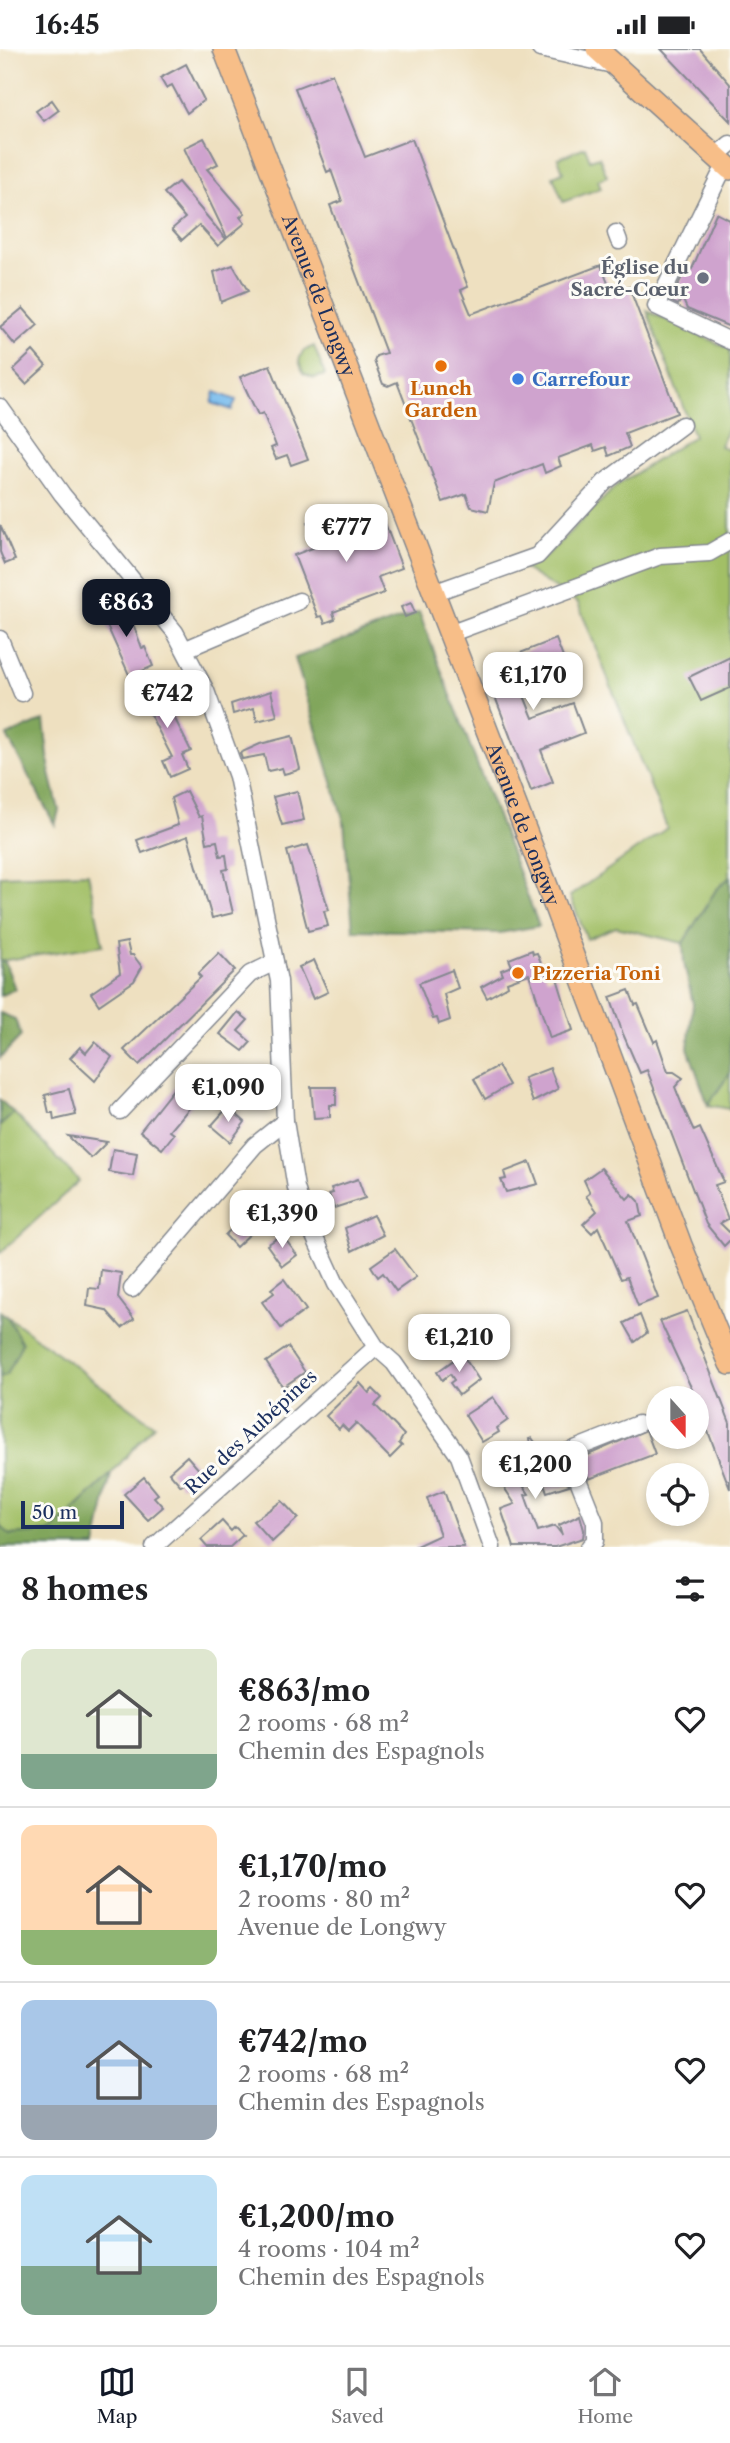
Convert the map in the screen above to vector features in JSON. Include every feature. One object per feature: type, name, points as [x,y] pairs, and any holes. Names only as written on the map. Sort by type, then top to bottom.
[{"type":"main road","name":"Avenue de Longwy","points":[[224,49],[681,1245],[730,1364]]},
{"type":"main road","points":[[597,49],[726,159]]},
{"type":"street","points":[[549,50],[615,65]]},
{"type":"street","points":[[726,159],[656,306],[730,341]]},
{"type":"street","points":[[0,407],[7,431],[176,632],[210,700],[237,776],[275,962],[284,1036],[285,1121],[296,1188],[310,1232],[331,1274],[376,1347],[394,1363],[459,1456],[492,1547]]},
{"type":"street","points":[[433,593],[537,556],[605,482],[682,425]]},
{"type":"street","points":[[449,634],[660,556],[709,553],[730,541]]},
{"type":"street","points":[[186,649],[299,601]]},
{"type":"street","points":[[0,639],[22,693]]},
{"type":"street","points":[[120,1111],[250,974],[275,962]]},
{"type":"street","points":[[132,1289],[255,1145],[285,1121]]},
{"type":"street","name":"Rue des Aubépines","points":[[153,1547],[376,1347]]},
{"type":"street","points":[[589,1547],[595,1541],[595,1522],[567,1452],[638,1424]]},
{"type":"green space","points":[[585,147],[590,160],[599,157],[607,176],[598,180],[601,188],[563,202],[553,176],[563,172],[558,158]]},
{"type":"green space","points":[[647,311],[730,349],[730,423],[720,446],[730,450],[730,877],[716,890],[683,943],[616,927],[587,939],[570,896],[667,828],[578,603],[523,568],[541,561],[616,486],[694,436]]},
{"type":"green space","points":[[314,346],[325,375],[314,378],[303,373],[299,360],[303,351]]},
{"type":"green space","points":[[419,612],[539,926],[500,933],[353,930],[344,822],[295,658]]},
{"type":"green space","points":[[44,720],[50,773],[59,810],[55,825],[7,736]]},
{"type":"green space","points":[[88,873],[103,945],[0,961],[0,876]]},
{"type":"green space","points":[[730,877],[730,1073],[708,1105],[688,1048],[693,1004],[684,963],[683,943],[716,890]]},
{"type":"green space","points":[[0,961],[5,962],[15,989],[0,996]]},
{"type":"green space","points":[[0,1013],[15,1019],[21,1036],[0,1058]]},
{"type":"green space","points":[[730,1073],[730,1109],[708,1105]]},
{"type":"green space","points":[[0,1100],[14,1113],[0,1126]]},
{"type":"green space","points":[[14,1113],[79,1181],[0,1253],[0,1126]]},
{"type":"green space","points":[[0,1311],[154,1425],[111,1474],[51,1532],[10,1535],[0,1526]]},
{"type":"green space","points":[[0,1314],[7,1316],[22,1343],[7,1375],[0,1377]]},
{"type":"green space","points":[[111,1474],[96,1547],[0,1547],[0,1526],[11,1535],[51,1532]]},
{"type":"water","points":[[215,392],[236,400],[232,410],[212,403]]},
{"type":"building","points":[[661,49],[700,49],[730,84],[730,121]]},
{"type":"building","points":[[186,64],[204,100],[187,113],[172,85],[166,88],[160,78]]},
{"type":"building","points":[[332,74],[365,157],[412,139],[468,287],[461,290],[471,314],[601,265],[612,294],[629,287],[677,413],[625,433],[630,447],[609,456],[606,447],[595,451],[593,445],[558,458],[561,466],[545,473],[542,464],[494,483],[488,511],[471,507],[466,494],[443,502],[397,382],[388,386],[383,384],[374,361],[376,356],[386,353],[330,205],[342,201],[331,170],[327,172],[295,88]]},
{"type":"building","points":[[52,100],[59,110],[44,121],[36,111]]},
{"type":"building","points":[[204,138],[218,164],[207,169],[245,213],[240,217],[245,223],[227,238],[184,148]]},
{"type":"building","points":[[178,182],[226,239],[218,246],[199,225],[182,240],[172,229],[185,218],[164,193]]},
{"type":"building","name":"Église du Sacré-Cœur","points":[[716,213],[730,220],[730,327],[687,309],[682,298],[678,305],[670,301],[687,267],[692,269]]},
{"type":"building","points":[[233,265],[248,291],[221,302],[214,272]]},
{"type":"building","points":[[23,308],[38,325],[15,345],[0,327]]},
{"type":"building","points":[[33,351],[46,366],[26,384],[13,370]]},
{"type":"building","points":[[270,365],[308,459],[291,465],[287,455],[276,459],[271,448],[276,446],[263,413],[258,415],[240,377]]},
{"type":"building","points":[[331,514],[336,527],[360,518],[363,526],[383,518],[402,568],[378,577],[384,593],[333,612],[335,619],[325,623],[322,616],[318,617],[294,555],[318,546],[308,522]]},
{"type":"building","points":[[0,525],[15,560],[5,564],[0,552]]},
{"type":"building","points":[[119,601],[126,614],[129,613],[142,648],[145,647],[153,666],[130,677],[100,610]]},
{"type":"building","points":[[411,603],[415,613],[405,617],[401,607]]},
{"type":"building","points":[[556,639],[565,663],[518,681],[533,718],[573,703],[584,733],[541,750],[553,782],[531,791],[486,673],[517,660],[515,655]]},
{"type":"building","points":[[730,657],[730,688],[701,701],[689,677]]},
{"type":"building","points":[[158,685],[191,751],[182,755],[188,769],[170,777],[163,761],[172,757],[140,695]]},
{"type":"building","points":[[271,691],[277,716],[257,721],[254,708],[233,714],[231,704]]},
{"type":"building","points":[[292,736],[300,769],[284,774],[282,768],[268,771],[264,755],[242,759],[240,753],[260,744]]},
{"type":"building","points":[[186,791],[199,817],[202,816],[207,843],[217,841],[220,856],[226,855],[228,869],[223,870],[233,913],[212,918],[188,836],[142,853],[137,840],[178,825],[171,798]]},
{"type":"building","points":[[297,791],[304,820],[282,825],[273,797]]},
{"type":"building","points":[[308,845],[329,910],[324,911],[328,926],[308,931],[287,851]]},
{"type":"building","points":[[127,942],[130,955],[133,955],[142,967],[134,981],[99,1005],[91,993],[120,973],[116,944]]},
{"type":"building","points":[[532,950],[533,954],[537,953],[547,978],[556,975],[573,1030],[550,1038],[529,974],[507,982],[508,986],[487,998],[481,987],[503,975],[501,970],[512,966],[509,959]]},
{"type":"building","points":[[219,953],[235,970],[139,1065],[124,1050],[201,977],[198,974]]},
{"type":"building","points":[[314,960],[328,992],[313,999],[299,967]]},
{"type":"building","points":[[452,970],[458,988],[444,994],[450,1020],[439,1024],[437,1018],[433,1019],[419,983]]},
{"type":"building","points":[[629,990],[654,1042],[657,1040],[668,1072],[674,1072],[683,1078],[675,1087],[694,1131],[700,1128],[724,1182],[715,1185],[728,1219],[720,1223],[730,1233],[730,1240],[724,1246],[706,1224],[647,1070],[640,1073],[623,1034],[610,997]]},
{"type":"building","points":[[238,1012],[248,1020],[238,1031],[251,1042],[243,1051],[220,1034]]},
{"type":"building","points":[[95,1042],[112,1057],[95,1081],[70,1058],[80,1047],[86,1053]]},
{"type":"building","points":[[498,1066],[509,1085],[485,1099],[474,1079]]},
{"type":"building","points":[[550,1068],[558,1089],[533,1102],[524,1078]]},
{"type":"building","points":[[186,1073],[205,1089],[170,1131],[174,1134],[162,1149],[140,1131]]},
{"type":"building","points":[[311,1087],[336,1087],[336,1105],[330,1105],[330,1117],[314,1118]]},
{"type":"building","points":[[69,1089],[76,1115],[54,1120],[53,1113],[49,1113],[45,1095]]},
{"type":"building","points":[[228,1107],[245,1122],[230,1142],[211,1126]]},
{"type":"building","points":[[68,1136],[107,1142],[91,1158]]},
{"type":"building","points":[[113,1149],[137,1153],[133,1176],[109,1172]]},
{"type":"building","points":[[530,1162],[538,1184],[506,1192],[501,1180],[506,1179],[504,1172]]},
{"type":"building","points":[[601,1168],[627,1199],[632,1194],[639,1201],[642,1216],[628,1221],[658,1298],[638,1306],[627,1277],[621,1279],[598,1227],[592,1233],[583,1224],[597,1211],[586,1196],[590,1193],[584,1180]]},
{"type":"building","points":[[358,1179],[365,1198],[334,1208],[329,1194],[333,1193],[331,1188]]},
{"type":"building","points":[[260,1195],[271,1207],[263,1214],[267,1218],[236,1247],[225,1235],[253,1208],[249,1204]]},
{"type":"building","points":[[373,1215],[383,1235],[352,1251],[345,1228]]},
{"type":"building","points":[[282,1235],[297,1255],[282,1266],[267,1245]]},
{"type":"building","points":[[395,1249],[416,1277],[396,1291],[383,1273],[378,1277],[371,1266]]},
{"type":"building","points":[[101,1270],[121,1273],[118,1298],[134,1319],[122,1328],[106,1310],[87,1306],[89,1288],[99,1289]]},
{"type":"building","points":[[284,1279],[306,1310],[281,1328],[262,1302],[274,1293],[271,1289]]},
{"type":"building","points":[[687,1311],[730,1423],[730,1489],[709,1434],[709,1386],[690,1386],[660,1321]]},
{"type":"building","points":[[640,1315],[647,1333],[635,1342],[624,1323]]},
{"type":"building","points":[[288,1347],[305,1372],[283,1387],[266,1362]]},
{"type":"building","points":[[462,1354],[479,1380],[459,1395],[450,1383],[454,1380],[450,1374],[442,1380],[437,1372]]},
{"type":"building","points":[[360,1383],[369,1393],[373,1389],[382,1398],[375,1405],[404,1435],[399,1443],[402,1446],[390,1458],[356,1423],[348,1431],[342,1425],[339,1429],[326,1416]]},
{"type":"building","points":[[493,1397],[508,1420],[497,1428],[499,1432],[482,1442],[465,1415]]},
{"type":"building","points":[[646,1430],[646,1449],[653,1449],[655,1454],[589,1479],[581,1458]]},
{"type":"building","points":[[532,1438],[547,1459],[557,1451],[569,1485],[547,1492],[536,1460],[515,1474],[529,1494],[525,1495],[538,1531],[555,1526],[562,1535],[559,1525],[580,1515],[583,1538],[555,1547],[514,1547],[501,1509],[515,1504],[499,1480],[503,1478],[496,1465],[532,1447],[529,1439]]},
{"type":"building","points":[[187,1456],[201,1472],[181,1486],[169,1472]]},
{"type":"building","points":[[144,1477],[158,1494],[154,1497],[163,1507],[148,1520],[124,1494]]},
{"type":"building","points":[[444,1491],[464,1547],[414,1547],[440,1535],[427,1498]]},
{"type":"building","points":[[282,1501],[298,1518],[272,1542],[253,1521]]},
{"type":"building","points":[[222,1521],[231,1531],[235,1527],[243,1535],[230,1547],[207,1547],[201,1540]]},
{"type":"place","name":"Église du Sacré-Cœur","points":[[703,278]]},
{"type":"place","name":"Lunch Garden","points":[[441,366]]},
{"type":"place","name":"Carrefour","points":[[518,379]]},
{"type":"place","name":"Pizzeria Toni","points":[[518,973]]}]
